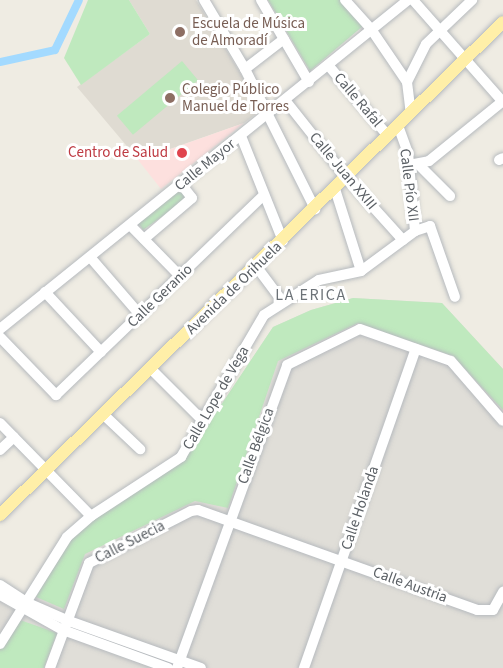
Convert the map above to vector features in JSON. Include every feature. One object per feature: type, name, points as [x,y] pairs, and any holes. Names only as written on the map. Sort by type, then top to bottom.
[{"type":"main road","name":"Avenida de Orihuela","points":[[0,515],[283,241],[503,22]]},
{"type":"street","points":[[204,0],[245,69],[315,209]]},
{"type":"street","points":[[261,0],[309,82]]},
{"type":"street","points":[[345,0],[371,29],[407,82],[411,113]]},
{"type":"street","name":"Calle Mayor","points":[[0,328],[268,115],[408,0]]},
{"type":"street","points":[[413,0],[503,101],[414,165],[450,196]]},
{"type":"street","points":[[407,82],[422,49],[472,0]]},
{"type":"street","points":[[245,69],[284,39]]},
{"type":"street","name":"Calle Rafal","points":[[328,65],[388,136]]},
{"type":"street","name":"Calle Juan XXIII","points":[[285,100],[346,177],[404,240]]},
{"type":"street","name":"Calle Pío XII","points":[[398,126],[414,165],[415,231],[404,240]]},
{"type":"street","points":[[241,136],[263,196],[283,241]]},
{"type":"street","points":[[144,239],[192,198],[181,183]]},
{"type":"street","points":[[335,189],[362,271]]},
{"type":"street","name":"Calle Geranio","points":[[0,337],[56,396],[263,196]]},
{"type":"street","points":[[130,225],[180,276]]},
{"type":"street","points":[[415,231],[430,226],[455,297]]},
{"type":"street","name":"Calle Lope de Vega","points":[[0,644],[26,606],[67,537],[91,516],[173,464],[203,421],[264,315],[282,301],[319,280],[362,271],[404,240]]},
{"type":"street","points":[[90,257],[140,315]]},
{"type":"street","points":[[256,266],[282,301]]},
{"type":"street","points":[[45,292],[101,352]]},
{"type":"street","name":"Calle Bélgica","points":[[179,664],[287,364],[360,329],[451,361],[503,421]]},
{"type":"street","name":"Calle Holanda","points":[[304,668],[416,349]]},
{"type":"street","points":[[151,369],[203,421]]},
{"type":"street","points":[[105,415],[140,449]]},
{"type":"street","points":[[0,423],[48,469],[91,516]]},
{"type":"street","points":[[0,450],[14,436]]},
{"type":"street","name":"Calle Suecia","points":[[50,668],[89,563],[191,511],[229,521]]},
{"type":"street","name":"Calle Austria","points":[[229,521],[489,612],[503,592]]},
{"type":"street","points":[[0,585],[26,606]]},
{"type":"street","points":[[0,595],[168,668]]},
{"type":"street","points":[[66,625],[179,664],[201,668]]},
{"type":"shaded area","name":"Colegio Público Manuel de Torres","points":[[129,0],[196,0],[262,109],[244,123],[150,156],[131,151],[77,87],[150,34]]},
{"type":"shaded area","name":"Centro de Salud","points":[[244,123],[161,189],[131,151],[151,156]]},
{"type":"shaded area","points":[[353,298],[442,303],[503,369],[503,668],[0,668],[0,601],[25,617],[69,540],[185,459],[273,327],[311,310]]},
{"type":"green space","points":[[88,0],[129,0],[150,34],[81,85],[64,58]]},
{"type":"green space","points":[[268,0],[340,0],[363,26],[310,71]]},
{"type":"green space","points":[[182,61],[198,80],[133,135],[117,116]]},
{"type":"green space","points":[[182,188],[189,198],[143,230],[136,220]]},
{"type":"green space","points":[[353,298],[442,303],[503,369],[503,410],[453,356],[358,323],[278,361],[228,508],[195,501],[85,554],[64,609],[36,597],[69,540],[94,517],[185,459],[273,327],[311,310]]},
{"type":"green space","points":[[20,620],[57,633],[44,668],[0,668],[0,649]]},
{"type":"waterway","points":[[0,62],[55,50],[79,0]]},
{"type":"place","name":"Escuela de Música de Almoradí","points":[[180,32]]},
{"type":"place","name":"Colegio Público Manuel de Torres","points":[[170,98]]},
{"type":"place","name":"Centro de Salud","points":[[182,153]]},
{"type":"district","name":"LA ERICA","points":[[311,295]]}]
